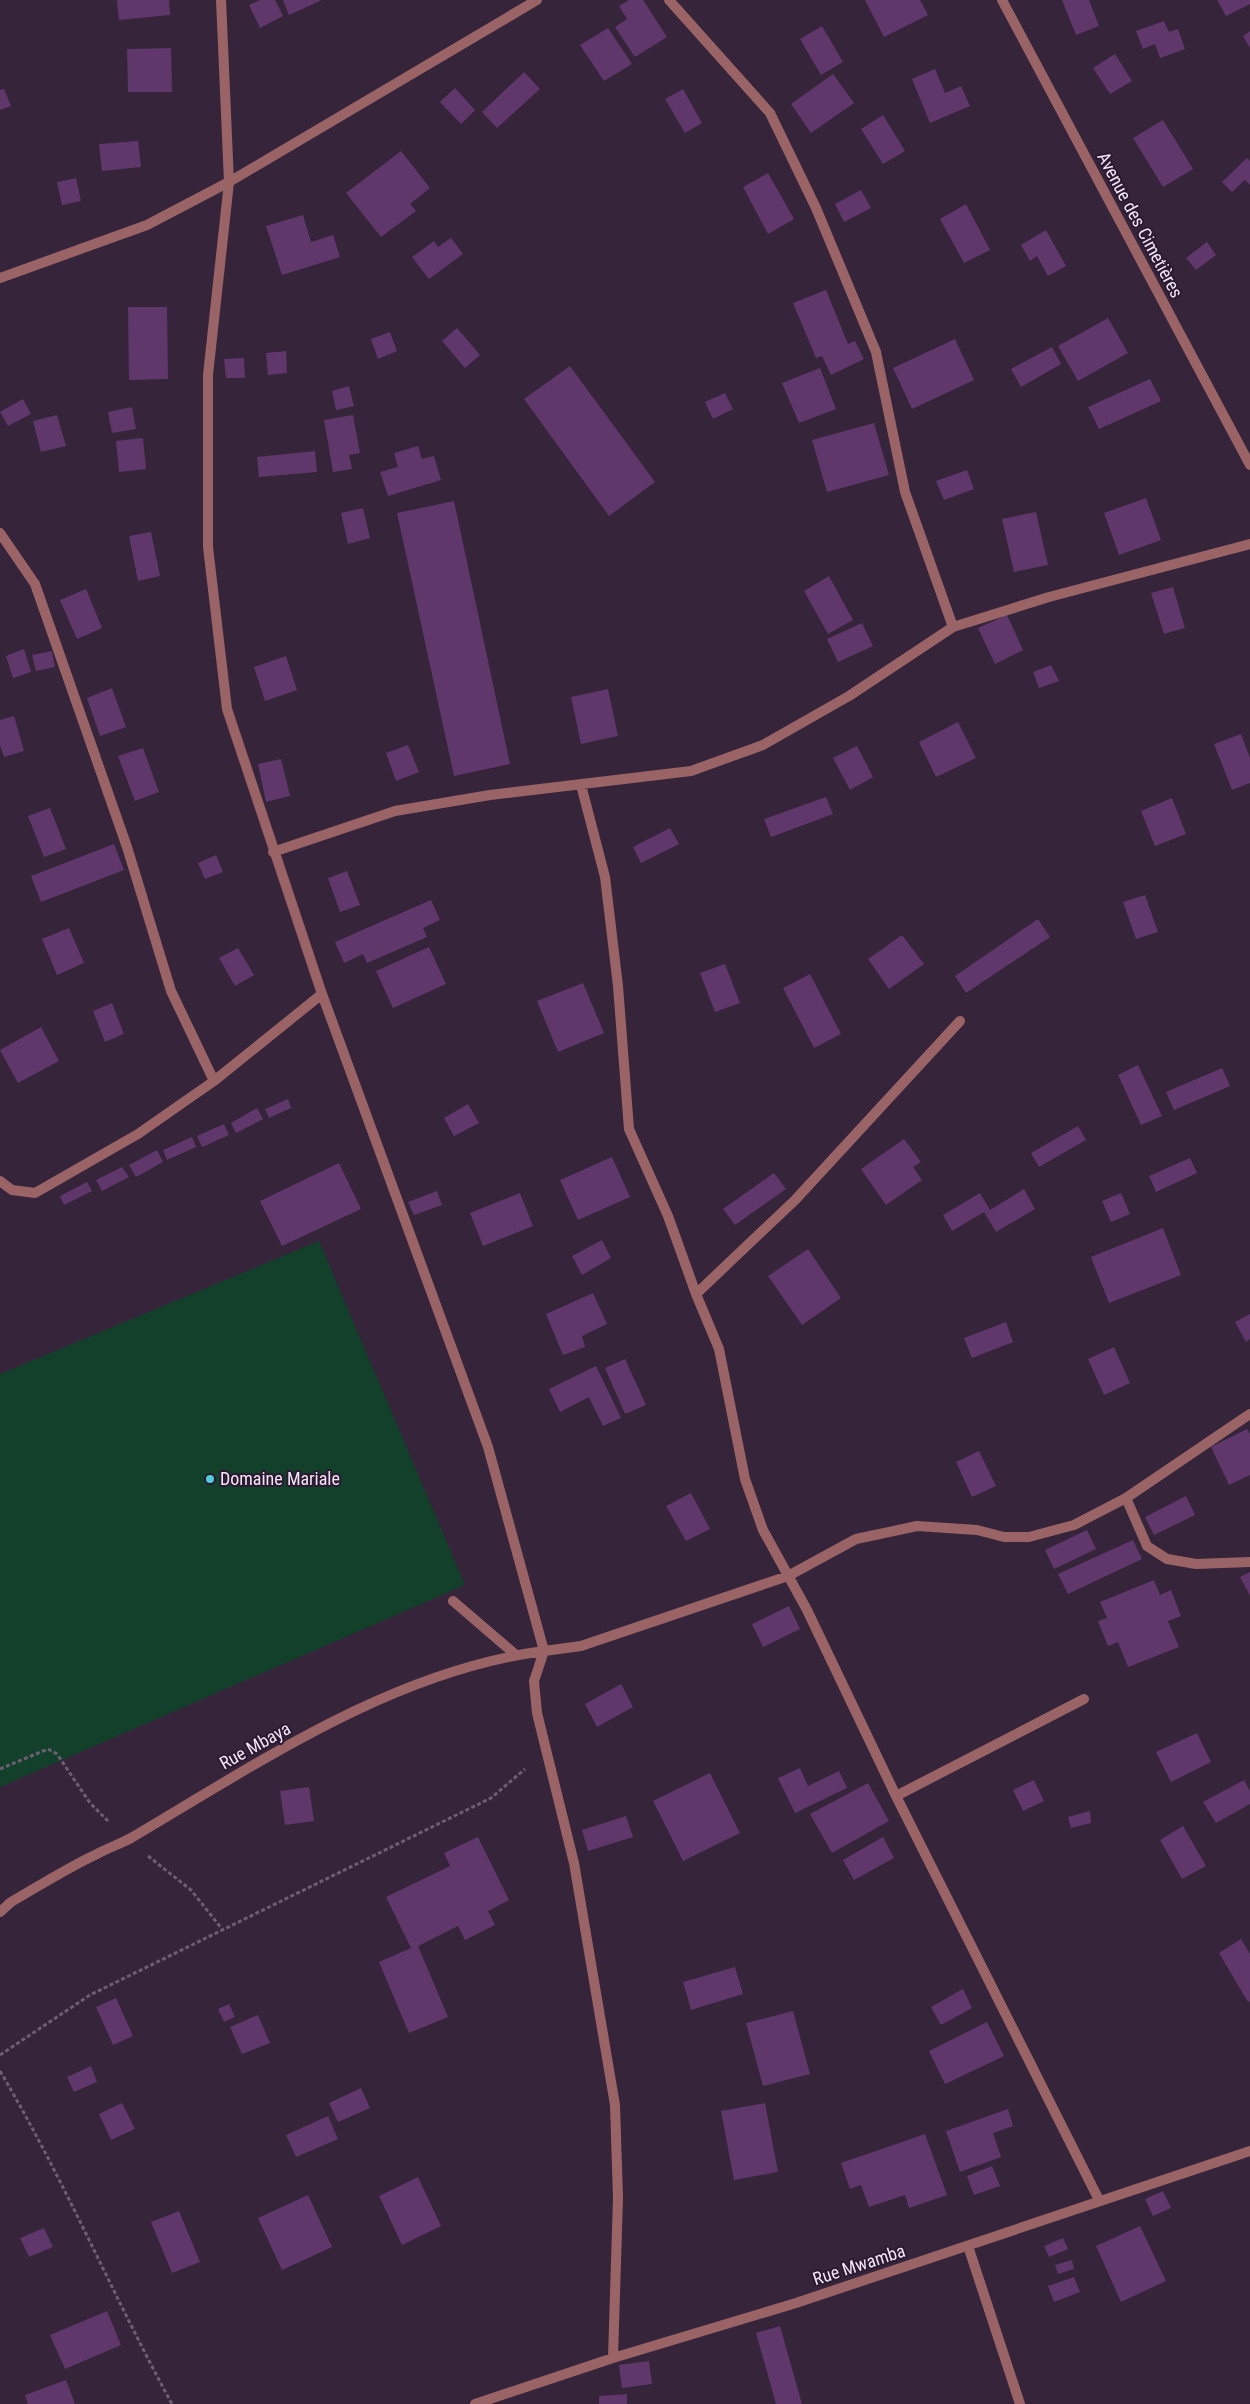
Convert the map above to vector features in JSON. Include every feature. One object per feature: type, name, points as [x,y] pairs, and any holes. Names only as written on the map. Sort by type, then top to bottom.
[{"type":"street","points":[[221,0],[229,182],[208,375],[208,547],[227,709],[273,852],[322,994],[488,1448],[544,1651],[534,1681],[537,1713],[574,1863],[615,2105],[618,2198],[613,2358]]},
{"type":"street","points":[[0,278],[147,225],[229,182],[537,0]]},
{"type":"street","points":[[669,0],[770,113],[816,208],[876,352],[905,492],[953,627]]},
{"type":"street","name":"Avenue des Cimetières","points":[[1002,0],[1250,464]]},
{"type":"street","points":[[0,534],[35,584],[127,847],[171,991],[214,1081]]},
{"type":"street","points":[[273,852],[395,811],[490,795],[581,786],[691,771],[763,745],[849,696],[953,627],[1049,597],[1250,544]]},
{"type":"street","points":[[581,786],[605,877],[618,986],[629,1130],[668,1216],[696,1294],[719,1349],[745,1479],[763,1530],[807,1610],[896,1796],[1099,2200]]},
{"type":"street","points":[[0,1181],[12,1190],[35,1192],[138,1134],[214,1081],[322,994]]},
{"type":"street","points":[[696,1294],[796,1199],[960,1021]]},
{"type":"street","name":"Rue Mbaya","points":[[0,1912],[11,1902],[96,1854],[127,1840],[269,1755],[360,1709],[427,1680],[516,1655],[581,1646],[788,1576],[856,1539],[917,1526],[977,1530],[1004,1536],[1028,1537],[1074,1525],[1126,1498],[1250,1414]]},
{"type":"street","points":[[1126,1498],[1147,1546],[1167,1560],[1196,1564],[1250,1562]]},
{"type":"street","points":[[453,1601],[516,1655]]},
{"type":"street","points":[[896,1796],[1084,1699]]},
{"type":"street","name":"Rue Mwamba","points":[[475,2404],[613,2358],[796,2303],[1250,2151]]},
{"type":"street","points":[[968,2246],[1020,2404]]},
{"type":"path","points":[[0,2056],[90,1995],[491,1798],[524,1769],[548,1752]]},
{"type":"path","points":[[0,2071],[50,2160],[124,2313],[172,2404]]},
{"type":"green space","name":"Domaine Mariale","points":[[319,1241],[465,1585],[0,1787],[0,1374]]},
{"type":"building","points":[[117,0],[169,0],[170,15],[119,20]]},
{"type":"building","points":[[260,0],[275,0],[283,16],[260,28],[249,5]]},
{"type":"building","points":[[283,0],[322,0],[289,15]]},
{"type":"building","points":[[629,0],[643,0],[667,37],[635,57],[615,27],[627,19],[619,6]]},
{"type":"building","points":[[865,0],[920,0],[928,15],[884,37]]},
{"type":"building","points":[[1062,0],[1089,0],[1099,26],[1076,35]]},
{"type":"building","points":[[1217,0],[1250,0],[1250,4],[1226,16]]},
{"type":"building","points":[[1164,21],[1169,32],[1178,29],[1185,49],[1160,58],[1155,44],[1143,49],[1136,31]]},
{"type":"building","points":[[822,26],[843,62],[821,75],[800,39]]},
{"type":"building","points":[[608,28],[632,64],[604,81],[580,45]]},
{"type":"building","points":[[1250,31],[1250,48],[1243,36]]},
{"type":"building","points":[[171,48],[172,92],[128,92],[127,49]]},
{"type":"building","points":[[1115,54],[1132,81],[1110,94],[1093,68]]},
{"type":"building","points":[[935,69],[945,93],[961,86],[970,106],[930,123],[912,79]]},
{"type":"building","points":[[524,72],[540,89],[497,128],[482,112]]},
{"type":"building","points":[[833,74],[854,103],[811,133],[791,104]]},
{"type":"building","points":[[455,88],[475,110],[461,124],[440,102]]},
{"type":"building","points":[[4,89],[11,106],[0,110],[0,90]]},
{"type":"building","points":[[683,89],[702,123],[685,133],[665,99]]},
{"type":"building","points":[[883,115],[905,151],[883,164],[861,129]]},
{"type":"building","points":[[1163,120],[1193,169],[1163,187],[1133,138]]},
{"type":"building","points":[[138,141],[141,167],[102,171],[99,144]]},
{"type":"building","points":[[401,151],[430,188],[410,204],[416,211],[381,237],[346,193]]},
{"type":"building","points":[[1247,158],[1250,161],[1250,185],[1245,180],[1232,192],[1222,182]]},
{"type":"building","points":[[768,173],[794,219],[768,234],[743,187]]},
{"type":"building","points":[[76,178],[81,201],[62,205],[57,182]]},
{"type":"building","points":[[861,190],[871,208],[844,222],[835,204]]},
{"type":"building","points":[[966,204],[990,250],[964,263],[940,219]]},
{"type":"building","points":[[303,215],[311,242],[333,235],[340,257],[282,275],[266,226]]},
{"type":"building","points":[[1046,230],[1066,266],[1048,276],[1037,256],[1030,261],[1021,245]]},
{"type":"building","points":[[451,238],[463,254],[429,279],[412,257],[434,241],[438,247]]},
{"type":"building","points":[[1207,242],[1216,255],[1196,270],[1186,258]]},
{"type":"building","points":[[826,290],[848,344],[855,341],[864,359],[831,375],[822,356],[816,358],[793,303]]},
{"type":"building","points":[[128,307],[167,307],[168,379],[129,380]]},
{"type":"building","points":[[1108,318],[1128,353],[1078,381],[1058,346]]},
{"type":"building","points":[[457,328],[480,355],[465,368],[442,341]]},
{"type":"building","points":[[390,332],[397,351],[378,359],[371,339]]},
{"type":"building","points":[[955,339],[974,380],[912,409],[893,368]]},
{"type":"building","points":[[1052,347],[1061,364],[1021,387],[1011,369]]},
{"type":"building","points":[[286,351],[287,373],[268,375],[266,353]]},
{"type":"building","points":[[244,358],[245,378],[226,378],[224,359]]},
{"type":"building","points":[[570,366],[655,482],[609,516],[524,399]]},
{"type":"building","points":[[820,368],[836,409],[799,423],[782,383]]},
{"type":"building","points":[[1150,379],[1161,401],[1099,429],[1088,407]]},
{"type":"building","points":[[349,386],[354,406],[336,410],[332,391]]},
{"type":"building","points":[[725,393],[733,409],[713,419],[705,402]]},
{"type":"building","points":[[23,399],[31,414],[8,426],[0,412]]},
{"type":"building","points":[[132,407],[136,429],[112,433],[108,412]]},
{"type":"building","points":[[57,415],[66,446],[41,452],[33,421]]},
{"type":"building","points":[[353,415],[360,453],[349,455],[352,469],[333,472],[324,420]]},
{"type":"building","points":[[874,423],[889,475],[827,492],[812,440]]},
{"type":"building","points":[[143,438],[146,469],[119,472],[116,441]]},
{"type":"building","points":[[418,446],[422,459],[434,456],[441,480],[388,496],[380,472],[398,467],[394,453]]},
{"type":"building","points":[[315,451],[317,472],[259,477],[257,457]]},
{"type":"building","points":[[967,470],[974,489],[944,500],[936,481]]},
{"type":"building","points":[[1146,498],[1161,540],[1119,555],[1104,513]]},
{"type":"building","points":[[454,501],[510,764],[454,776],[397,513]]},
{"type":"building","points":[[363,508],[370,538],[348,544],[341,513]]},
{"type":"building","points":[[1036,512],[1048,565],[1014,572],[1002,519]]},
{"type":"building","points":[[151,532],[160,576],[138,581],[129,536]]},
{"type":"building","points":[[829,576],[853,620],[828,634],[804,591]]},
{"type":"building","points":[[1173,587],[1185,628],[1164,634],[1151,593]]},
{"type":"building","points":[[86,589],[102,628],[77,639],[60,600]]},
{"type":"building","points":[[1007,615],[1023,650],[995,664],[978,628]]},
{"type":"building","points":[[862,623],[873,646],[838,662],[827,639]]},
{"type":"building","points":[[24,649],[31,672],[13,678],[6,656]]},
{"type":"building","points":[[52,651],[55,667],[36,671],[32,655]]},
{"type":"building","points":[[286,656],[297,690],[265,701],[254,667]]},
{"type":"building","points":[[1051,665],[1059,681],[1039,688],[1033,672]]},
{"type":"building","points":[[112,688],[126,727],[100,736],[87,698]]},
{"type":"building","points":[[608,689],[618,736],[581,744],[571,697]]},
{"type":"building","points":[[14,716],[24,751],[4,757],[0,745],[0,720]]},
{"type":"building","points":[[958,722],[976,758],[936,777],[919,742]]},
{"type":"building","points":[[1241,734],[1250,758],[1250,783],[1232,790],[1214,744]]},
{"type":"building","points":[[408,745],[419,772],[396,781],[386,753]]},
{"type":"building","points":[[857,746],[873,777],[850,790],[833,758]]},
{"type":"building","points":[[143,748],[159,792],[135,801],[118,756]]},
{"type":"building","points":[[281,759],[290,796],[266,802],[258,764]]},
{"type":"building","points":[[826,797],[833,814],[771,837],[764,819]]},
{"type":"building","points":[[1172,798],[1186,834],[1155,846],[1141,811]]},
{"type":"building","points":[[50,808],[66,849],[44,857],[28,816]]},
{"type":"building","points":[[670,828],[679,844],[641,863],[633,847]]},
{"type":"building","points":[[114,844],[124,870],[41,902],[31,876]]},
{"type":"building","points":[[216,855],[223,872],[205,879],[198,863]]},
{"type":"building","points":[[347,871],[360,905],[340,912],[328,878]]},
{"type":"building","points":[[1145,895],[1158,932],[1136,939],[1123,902]]},
{"type":"building","points":[[431,900],[440,920],[423,928],[427,937],[367,963],[363,954],[344,963],[335,942]]},
{"type":"building","points":[[1038,919],[1050,937],[966,993],[955,976]]},
{"type":"building","points":[[69,928],[84,963],[57,975],[42,939]]},
{"type":"building","points":[[902,935],[924,964],[889,989],[868,959]]},
{"type":"building","points":[[429,947],[446,984],[393,1008],[376,971]]},
{"type":"building","points":[[238,948],[254,975],[235,986],[219,958]]},
{"type":"building","points":[[725,964],[740,1003],[715,1012],[700,973]]},
{"type":"building","points":[[810,974],[841,1034],[814,1048],[783,988]]},
{"type":"building","points":[[583,983],[604,1033],[558,1052],[537,1001]]},
{"type":"building","points":[[112,1003],[124,1034],[105,1042],[93,1011]]},
{"type":"building","points":[[41,1027],[59,1061],[18,1083],[0,1050]]},
{"type":"building","points":[[1138,1065],[1162,1116],[1141,1125],[1118,1075]]},
{"type":"building","points":[[1222,1068],[1230,1086],[1174,1110],[1166,1092]]},
{"type":"building","points":[[288,1099],[291,1108],[269,1118],[265,1109]]},
{"type":"building","points":[[468,1104],[479,1123],[454,1136],[444,1118]]},
{"type":"building","points":[[257,1108],[263,1119],[236,1133],[231,1123]]},
{"type":"building","points":[[224,1124],[229,1135],[202,1147],[197,1136]]},
{"type":"building","points":[[1078,1126],[1086,1140],[1039,1167],[1031,1153]]},
{"type":"building","points":[[192,1137],[196,1147],[167,1160],[163,1150]]},
{"type":"building","points":[[904,1139],[921,1162],[913,1167],[922,1180],[886,1205],[861,1169]]},
{"type":"building","points":[[157,1150],[163,1162],[136,1177],[129,1165]]},
{"type":"building","points":[[612,1157],[630,1197],[578,1220],[560,1180]]},
{"type":"building","points":[[1190,1158],[1197,1173],[1156,1192],[1149,1176]]},
{"type":"building","points":[[339,1163],[361,1209],[282,1246],[260,1201]]},
{"type":"building","points":[[122,1167],[129,1177],[102,1191],[96,1180]]},
{"type":"building","points":[[774,1173],[786,1189],[735,1225],[723,1209]]},
{"type":"building","points":[[87,1182],[92,1191],[64,1205],[60,1196]]},
{"type":"building","points":[[1024,1189],[1035,1209],[996,1232],[984,1212],[952,1231],[943,1215],[980,1193],[990,1210]]},
{"type":"building","points":[[437,1191],[442,1205],[414,1215],[408,1202]]},
{"type":"building","points":[[520,1193],[533,1226],[483,1246],[470,1213]]},
{"type":"building","points":[[1121,1193],[1130,1214],[1111,1222],[1102,1201]]},
{"type":"building","points":[[1163,1228],[1181,1275],[1109,1303],[1091,1257]]},
{"type":"building","points":[[602,1240],[611,1258],[582,1275],[572,1256]]},
{"type":"building","points":[[808,1249],[841,1298],[802,1325],[768,1276]]},
{"type":"building","points":[[593,1293],[607,1324],[582,1336],[585,1347],[563,1355],[546,1314]]},
{"type":"building","points":[[1250,1314],[1250,1339],[1246,1342],[1235,1322]]},
{"type":"building","points":[[1006,1322],[1013,1342],[972,1358],[964,1338]]},
{"type":"building","points":[[1114,1347],[1130,1383],[1104,1395],[1088,1359]]},
{"type":"building","points":[[625,1359],[646,1405],[625,1414],[605,1368]]},
{"type":"building","points":[[596,1366],[621,1418],[603,1426],[589,1397],[560,1412],[549,1389]]},
{"type":"building","points":[[1247,1429],[1250,1434],[1250,1475],[1229,1485],[1211,1447]]},
{"type":"building","points":[[979,1451],[996,1486],[972,1497],[956,1462]]},
{"type":"building","points":[[691,1493],[710,1529],[686,1541],[666,1506]]},
{"type":"building","points":[[1186,1496],[1195,1515],[1154,1535],[1145,1517]]},
{"type":"building","points":[[1087,1530],[1096,1549],[1054,1569],[1045,1550]]},
{"type":"building","points":[[1133,1540],[1142,1559],[1068,1594],[1058,1574]]},
{"type":"building","points":[[1250,1572],[1250,1596],[1240,1577]]},
{"type":"building","points":[[1154,1580],[1160,1595],[1171,1590],[1181,1616],[1168,1621],[1179,1647],[1128,1667],[1118,1642],[1108,1646],[1098,1621],[1107,1618],[1100,1602]]},
{"type":"building","points":[[789,1606],[800,1629],[763,1647],[752,1624]]},
{"type":"building","points":[[621,1684],[633,1707],[597,1727],[585,1704]]},
{"type":"building","points":[[1197,1733],[1211,1762],[1171,1782],[1156,1752]]},
{"type":"building","points":[[800,1768],[808,1786],[839,1771],[847,1788],[795,1813],[778,1778]]},
{"type":"building","points":[[710,1773],[740,1833],[683,1861],[653,1801]]},
{"type":"building","points":[[1034,1780],[1044,1801],[1023,1811],[1013,1790]]},
{"type":"building","points":[[1244,1780],[1250,1791],[1250,1804],[1216,1823],[1203,1802]]},
{"type":"building","points":[[868,1783],[889,1821],[832,1853],[810,1814]]},
{"type":"building","points":[[309,1787],[314,1821],[285,1825],[280,1791]]},
{"type":"building","points":[[1090,1811],[1091,1823],[1071,1828],[1068,1817]]},
{"type":"building","points":[[626,1816],[633,1837],[588,1851],[582,1830]]},
{"type":"building","points":[[1183,1826],[1206,1866],[1182,1879],[1160,1840]]},
{"type":"building","points":[[478,1837],[509,1900],[488,1911],[495,1925],[465,1940],[458,1926],[418,1946],[448,2017],[409,2033],[379,1962],[411,1948],[386,1897],[450,1866],[444,1853]]},
{"type":"building","points":[[883,1837],[894,1858],[854,1880],[843,1860]]},
{"type":"building","points":[[1241,1939],[1250,1954],[1250,2001],[1248,2002],[1219,1953]]},
{"type":"building","points":[[735,1967],[743,1994],[691,2010],[683,1982]]},
{"type":"building","points":[[963,1989],[972,2008],[941,2025],[931,2007]]},
{"type":"building","points":[[116,1998],[133,2036],[113,2045],[96,2007]]},
{"type":"building","points":[[229,2004],[235,2017],[224,2022],[218,2009]]},
{"type":"building","points":[[793,2011],[810,2074],[763,2086],[746,2023]]},
{"type":"building","points":[[258,2015],[270,2043],[242,2054],[230,2027]]},
{"type":"building","points":[[987,2022],[1004,2056],[945,2084],[929,2051]]},
{"type":"building","points":[[91,2066],[97,2082],[74,2092],[67,2077]]},
{"type":"building","points":[[361,2088],[370,2108],[338,2122],[329,2103]]},
{"type":"building","points":[[122,2103],[135,2129],[111,2140],[99,2114]]},
{"type":"building","points":[[765,2103],[778,2172],[734,2180],[721,2111]]},
{"type":"building","points":[[1008,2109],[1013,2126],[993,2133],[1001,2157],[960,2172],[946,2131]]},
{"type":"building","points":[[328,2116],[338,2139],[296,2157],[286,2135]]},
{"type":"building","points":[[925,2134],[947,2195],[909,2208],[905,2195],[869,2207],[861,2185],[850,2189],[841,2163]]},
{"type":"building","points":[[992,2166],[1000,2186],[974,2195],[967,2176]]},
{"type":"building","points":[[418,2177],[441,2226],[402,2245],[379,2196]]},
{"type":"building","points":[[1163,2191],[1171,2208],[1153,2216],[1145,2199]]},
{"type":"building","points":[[308,2195],[332,2247],[282,2270],[258,2218]]},
{"type":"building","points":[[179,2211],[200,2262],[172,2273],[151,2222]]},
{"type":"building","points":[[1140,2226],[1166,2281],[1121,2302],[1096,2246]]},
{"type":"building","points":[[44,2228],[53,2247],[29,2257],[20,2238]]},
{"type":"building","points":[[1063,2238],[1068,2249],[1049,2257],[1044,2246]]},
{"type":"building","points":[[1072,2260],[1074,2269],[1058,2274],[1055,2265]]},
{"type":"building","points":[[1074,2277],[1080,2292],[1054,2302],[1048,2286]]},
{"type":"building","points":[[107,2311],[121,2345],[65,2369],[50,2335]]},
{"type":"building","points":[[780,2326],[802,2404],[776,2404],[756,2333]]},
{"type":"building","points":[[649,2361],[652,2384],[622,2388],[619,2365]]},
{"type":"building","points":[[66,2380],[75,2404],[28,2404],[25,2395]]},
{"type":"building","points":[[627,2394],[627,2404],[599,2404],[599,2396]]},
{"type":"place","name":"Domaine Mariale","points":[[210,1479]]}]
